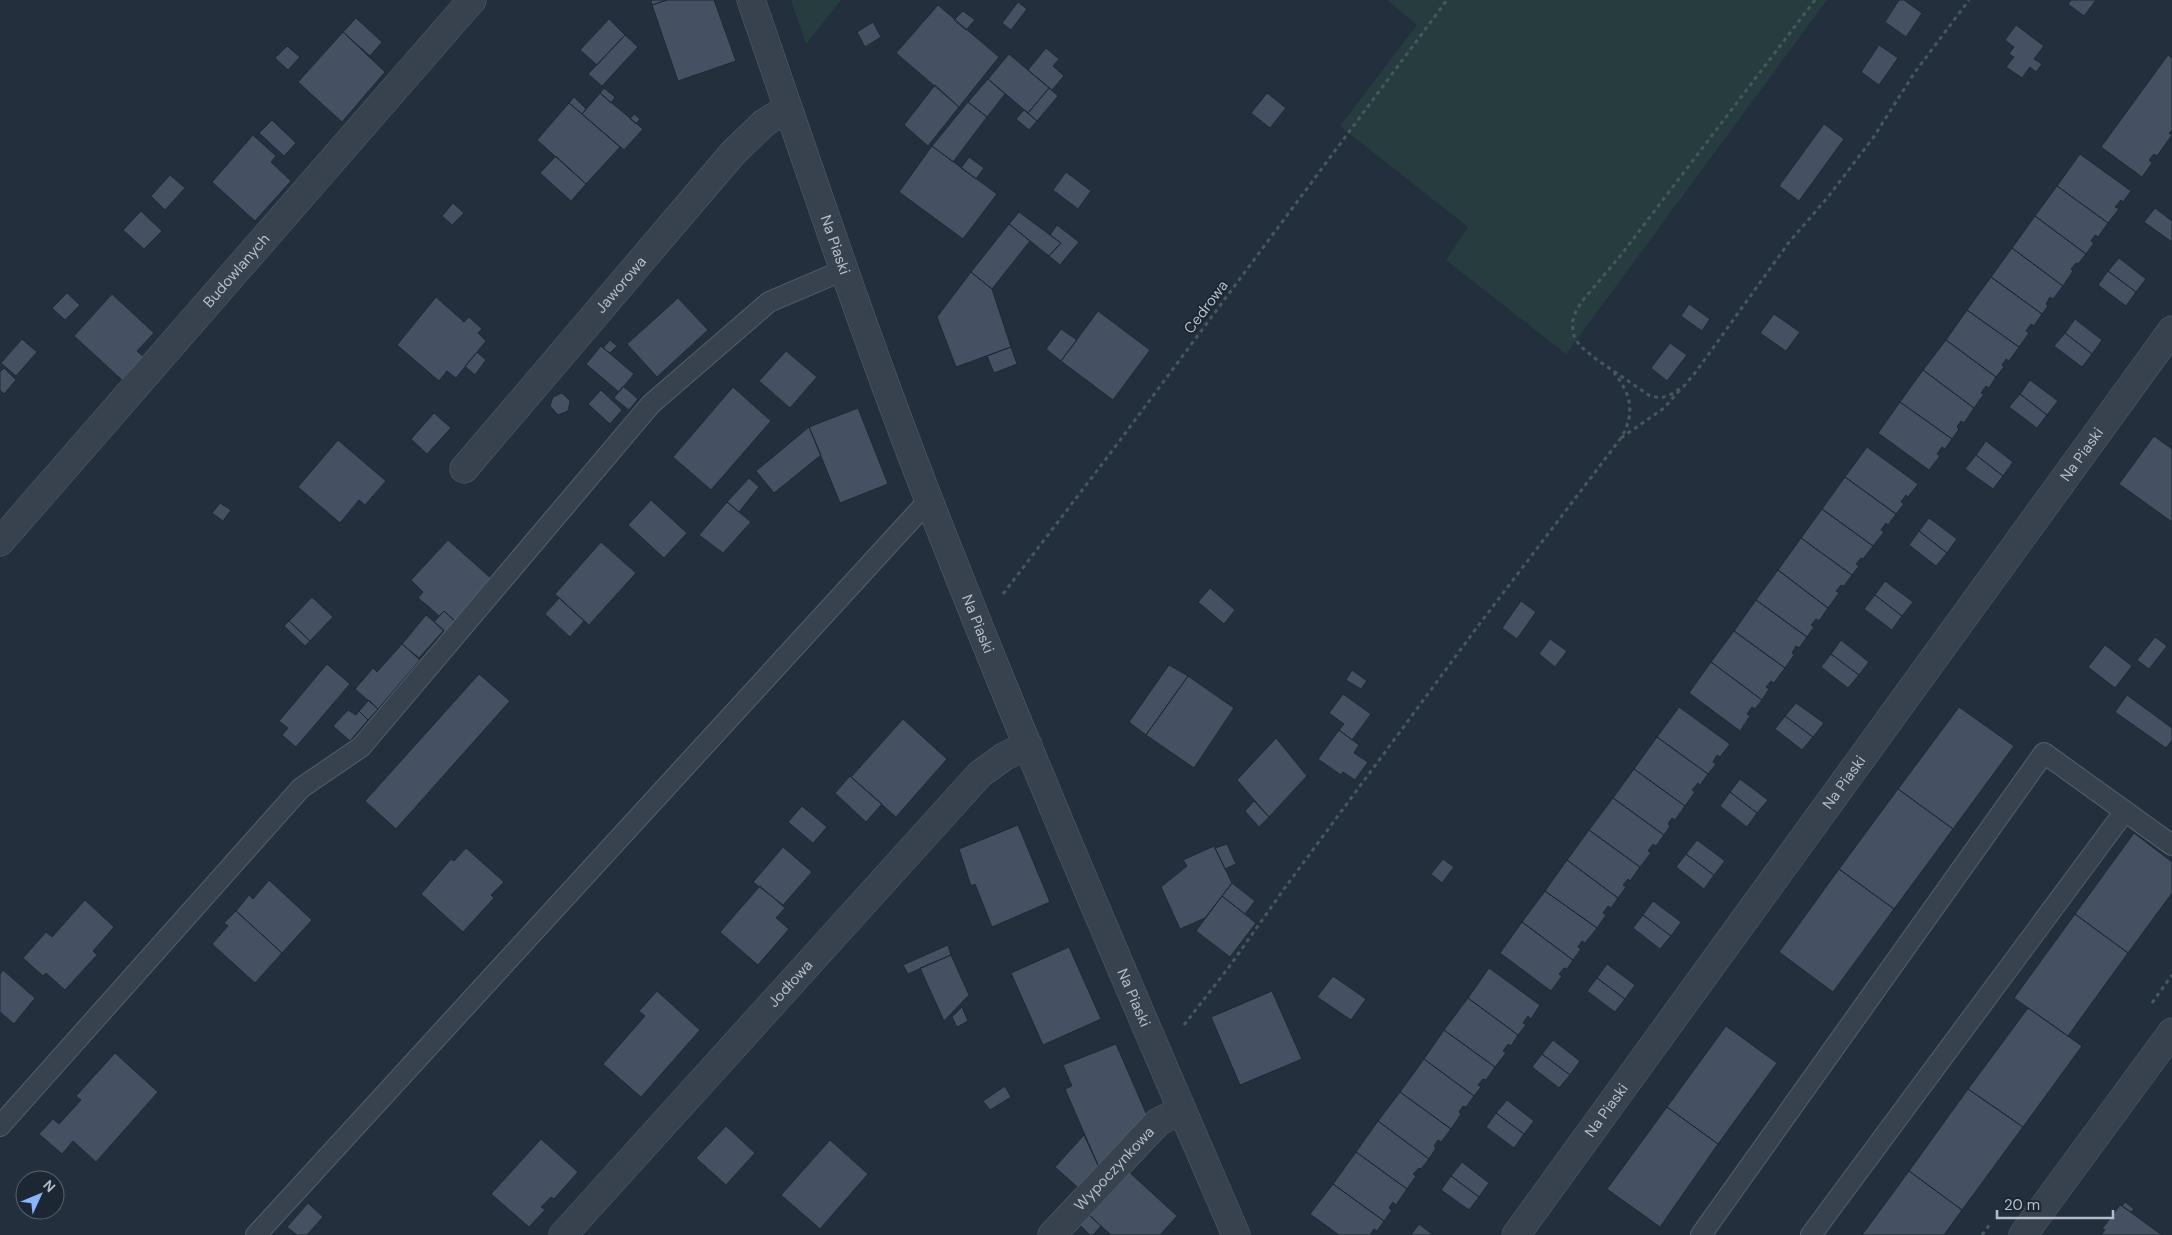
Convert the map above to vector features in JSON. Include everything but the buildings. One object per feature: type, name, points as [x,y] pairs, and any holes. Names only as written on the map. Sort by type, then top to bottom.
[{"type":"street","name":"Budowlanych","points":[[0,542],[472,0]]},
{"type":"street","name":"Na Piaski","points":[[751,0],[844,270],[929,500],[1028,745],[1236,1235]]},
{"type":"street","name":"Jaworowa","points":[[464,469],[733,153],[764,123],[788,108]]},
{"type":"street","name":"Na Piaski","points":[[1516,1235],[2172,330]]},
{"type":"street","name":"Jodłowa","points":[[563,1235],[980,774],[1005,756],[1028,745]]},
{"type":"street","points":[[2023,1235],[2172,1032]]},
{"type":"street","name":"Wypoczynkowa","points":[[1052,1235],[1158,1122],[1182,1110]]},
{"type":"lane","points":[[0,1126],[301,788],[361,747],[651,404],[769,302],[844,270]]},
{"type":"lane","points":[[256,1235],[929,500]]},
{"type":"lane","points":[[1701,1235],[2044,753],[2172,845]]},
{"type":"lane","points":[[1811,1235],[2126,811]]},
{"type":"path","name":"Cedrowa","points":[[978,624],[1051,532],[1447,0]]},
{"type":"path","points":[[1684,386],[1672,394],[1661,398],[1650,396],[1610,369],[1580,346],[1574,336],[1572,323],[1576,311],[1657,209],[1815,0]]},
{"type":"path","points":[[1621,438],[1664,408],[1684,386],[1790,241],[1828,197],[1873,138],[1915,72],[1969,0]]},
{"type":"path","points":[[1154,1044],[1177,1032],[1203,1002],[1455,657],[1621,438],[1628,426],[1631,411],[1629,397],[1621,382],[1610,369]]},
{"type":"green space","points":[[791,0],[841,0],[806,44]]},
{"type":"green space","points":[[1387,0],[1827,0],[1566,354],[1446,260],[1468,227],[1340,126],[1417,25]]}]
